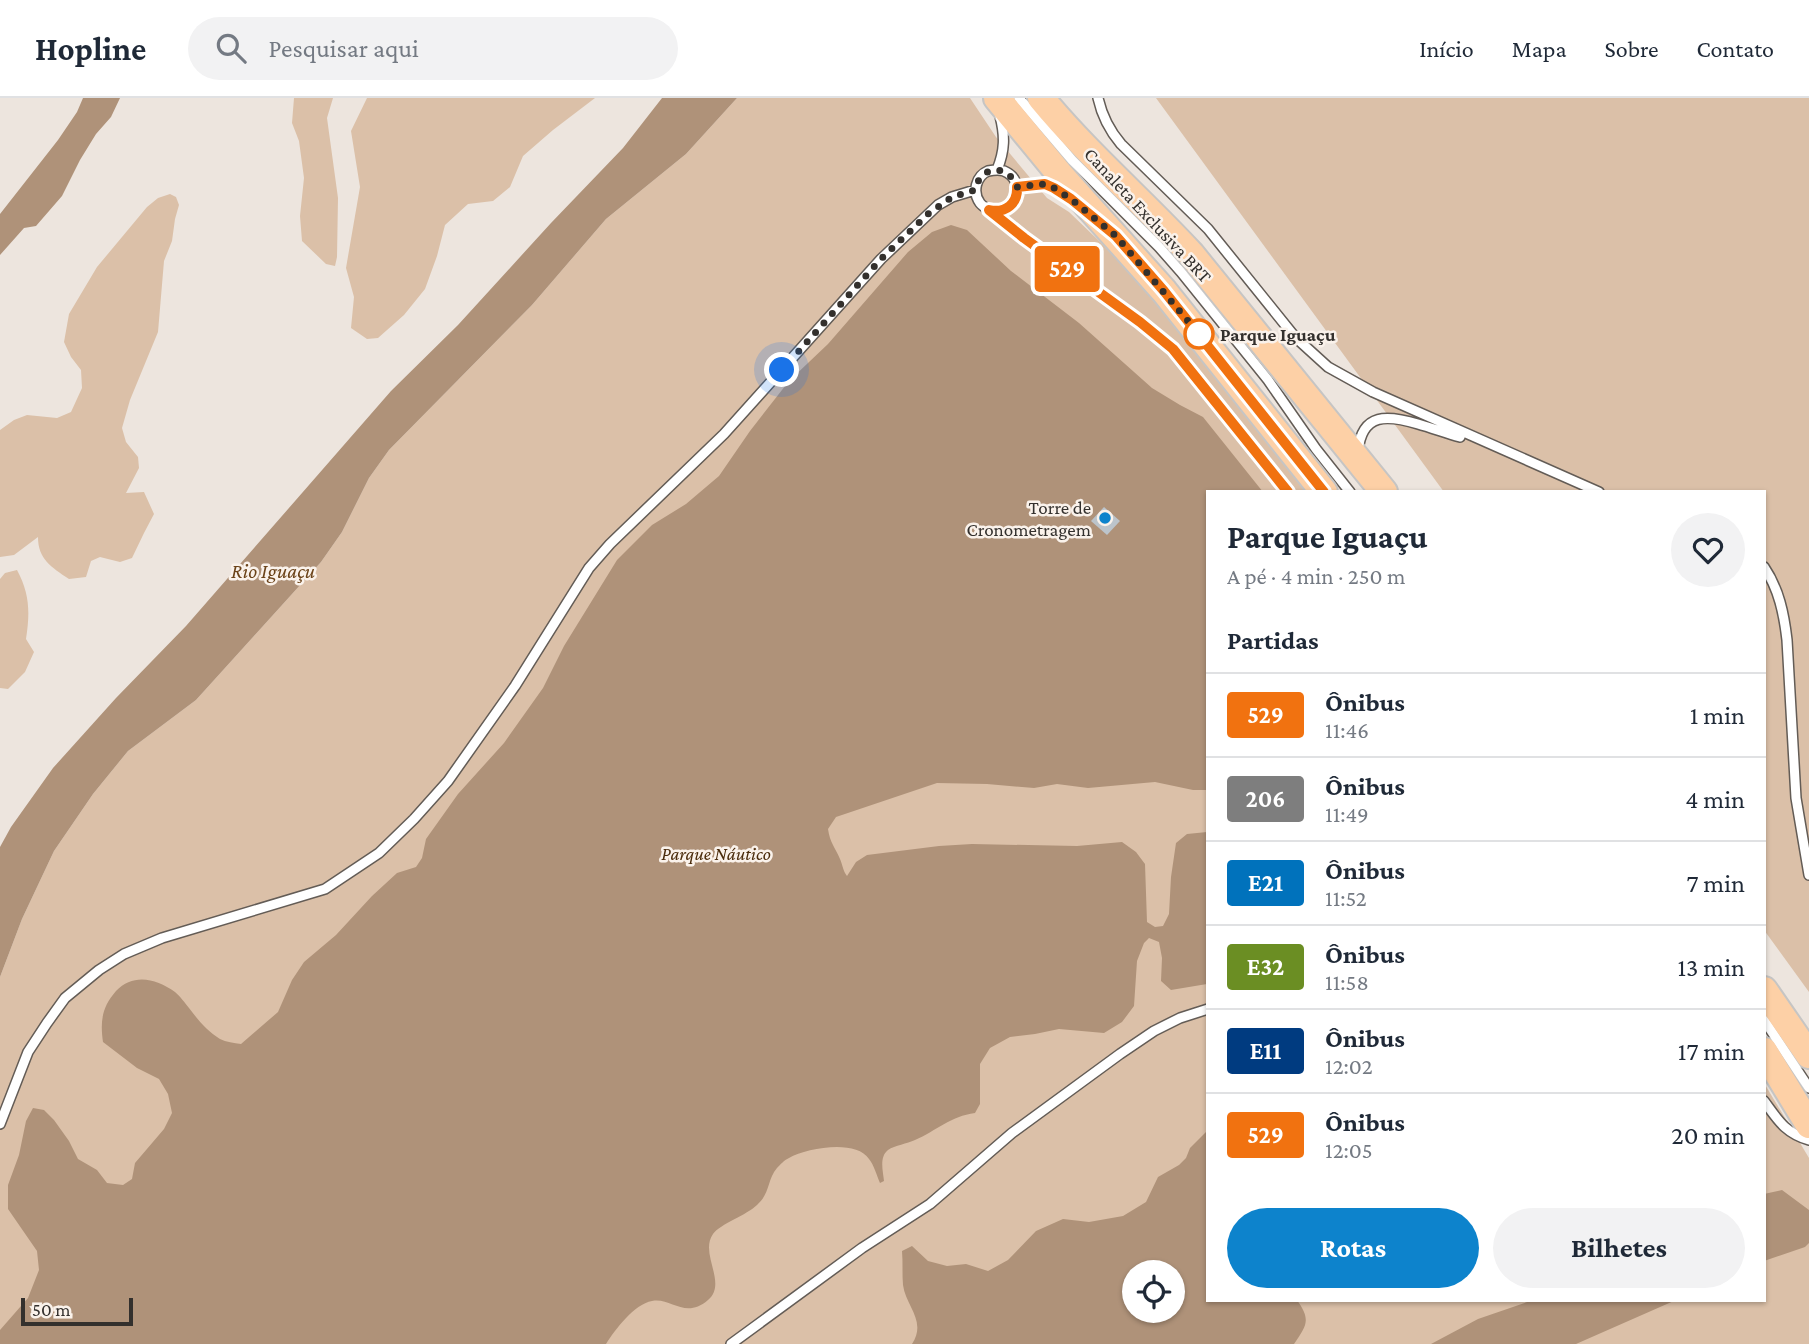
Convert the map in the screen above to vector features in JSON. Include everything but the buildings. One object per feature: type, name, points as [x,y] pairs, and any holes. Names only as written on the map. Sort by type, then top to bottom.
[{"type":"main road","points":[[995,98],[1164,291],[1322,490]]},
{"type":"main road","points":[[1041,98],[1081,144],[1191,254],[1382,490]]},
{"type":"main road","points":[[1766,993],[1809,1055]]},
{"type":"main road","points":[[1766,1054],[1809,1125]]},
{"type":"lane","points":[[995,98],[1004,133],[1004,147],[997,170]]},
{"type":"lane","name":"Canaleta Exclusiva BRT","points":[[1019,98],[1072,160],[1181,272],[1268,380],[1348,490]]},
{"type":"lane","points":[[1098,98],[1101,113],[1121,144],[1208,229],[1282,323],[1307,350],[1328,367],[1350,381],[1593,490]]},
{"type":"lane","points":[[989,210],[1007,208],[1015,199],[1017,187],[1010,175],[1004,171],[985,173],[980,178],[975,190],[979,202],[989,210],[1024,238],[1140,322],[1173,349],[1286,490]]},
{"type":"lane","points":[[1017,187],[1045,184],[1054,188],[1116,236]]},
{"type":"lane","points":[[0,1124],[29,1052],[47,1023],[65,998],[99,970],[124,954],[162,937],[325,888],[379,853],[448,781],[515,686],[589,568],[610,544],[733,425],[881,259],[938,205],[952,197],[975,190]]},
{"type":"lane","points":[[1358,458],[1362,433],[1375,420],[1385,417],[1405,420],[1496,447]]},
{"type":"lane","points":[[1766,570],[1779,596],[1786,628],[1796,798],[1809,875]]},
{"type":"lane","points":[[731,1344],[862,1248],[930,1204],[1012,1133],[1120,1054],[1154,1031],[1180,1018],[1206,1010]]},
{"type":"lane","points":[[1766,1023],[1809,1088]]},
{"type":"lane","points":[[1766,1104],[1786,1130],[1796,1137],[1809,1140]]},
{"type":"green space","points":[[294,98],[333,98],[327,118],[338,198],[335,266],[326,264],[302,241],[300,216],[304,178],[299,141],[292,123]]},
{"type":"green space","points":[[367,98],[595,98],[523,156],[510,187],[493,201],[468,204],[445,225],[425,289],[404,315],[378,338],[367,339],[351,328],[354,297],[346,268],[360,187],[351,131]]},
{"type":"green space","name":"Parque Náutico","points":[[737,98],[970,98],[996,137],[1047,198],[1069,212],[1143,283],[1308,490],[1206,490],[1206,1302],[1766,1302],[1766,1086],[1809,1158],[1809,1344],[0,1344],[0,977],[22,919],[54,851],[93,794],[128,751],[196,700],[321,562],[342,532],[369,478],[389,450],[532,305],[606,219],[686,154]]},
{"type":"green space","points":[[1156,98],[1809,98],[1809,992],[1766,933],[1766,490],[1443,490]]},
{"type":"green space","points":[[170,194],[176,197],[179,205],[172,241],[164,261],[158,332],[130,400],[122,428],[126,442],[138,457],[139,468],[126,493],[144,492],[154,514],[132,558],[120,562],[100,557],[91,561],[86,577],[69,579],[51,566],[40,551],[38,537],[14,555],[0,557],[0,430],[27,415],[57,418],[71,412],[82,388],[81,370],[64,342],[69,314],[97,267],[147,207],[158,198]]},
{"type":"green space","points":[[17,570],[28,604],[26,639],[34,652],[25,672],[8,689],[0,688],[0,579],[5,573]]},
{"type":"water","points":[[83,98],[120,98],[111,117],[96,134],[80,160],[62,196],[36,226],[24,228],[0,255],[0,214],[58,140]]},
{"type":"water","name":"Rio Iguaçu","points":[[662,98],[737,98],[686,154],[606,219],[532,305],[389,450],[369,478],[342,532],[321,562],[196,700],[128,751],[93,794],[54,851],[22,919],[0,977],[0,847],[53,768],[186,626],[391,391],[458,325],[623,148]]},
{"type":"water","points":[[951,225],[967,230],[1011,271],[1079,323],[1152,388],[1203,417],[1261,490],[1206,490],[1206,790],[1155,782],[1088,788],[1057,784],[1034,788],[937,783],[836,817],[828,829],[830,838],[847,876],[856,862],[867,855],[939,846],[1077,846],[1122,842],[1136,852],[1145,864],[1147,922],[1155,927],[1163,926],[1169,914],[1176,843],[1187,834],[1206,832],[1206,984],[1171,990],[1161,981],[1162,958],[1159,942],[1149,938],[1144,943],[1137,961],[1134,1006],[1122,1022],[1104,1033],[1059,1029],[1010,1037],[990,1048],[980,1064],[980,1104],[975,1113],[958,1117],[915,1140],[888,1150],[883,1160],[884,1181],[880,1183],[869,1159],[854,1149],[831,1147],[807,1151],[787,1159],[774,1173],[757,1205],[713,1234],[709,1250],[715,1285],[708,1300],[692,1308],[659,1301],[645,1303],[626,1318],[606,1344],[0,1344],[0,1330],[28,1298],[39,1270],[37,1251],[8,1209],[8,1185],[19,1155],[26,1121],[33,1108],[44,1110],[54,1120],[78,1159],[97,1170],[107,1183],[123,1185],[132,1179],[135,1163],[164,1129],[172,1113],[168,1094],[159,1079],[137,1068],[103,1042],[103,1015],[116,991],[137,980],[160,983],[177,994],[215,1036],[241,1044],[278,1012],[292,980],[304,962],[336,935],[397,873],[416,867],[422,858],[426,839],[458,794],[504,743],[543,688],[564,646],[617,560],[652,525],[686,504],[719,476],[789,381],[828,344],[908,252],[932,232]]},
{"type":"water","points":[[1206,1132],[1206,1302],[1298,1302],[1306,1322],[1294,1344],[912,1344],[916,1336],[917,1321],[903,1285],[902,1251],[912,1246],[928,1261],[947,1266],[966,1264],[988,1271],[1008,1260],[1036,1231],[1063,1219],[1089,1222],[1123,1216],[1146,1202],[1158,1177],[1179,1165],[1190,1148]]},
{"type":"water","points":[[1782,1190],[1809,1210],[1809,1243],[1805,1247],[1766,1260],[1766,1194]]},
{"type":"water","points":[[1527,1302],[1671,1302],[1576,1344],[1431,1344],[1478,1319]]},
{"type":"bus line","name":"529","points":[[1286,490],[1173,349],[989,210],[1002,211],[1012,204],[1017,187],[1045,184],[1071,199],[1116,236],[1164,291],[1322,490]]},
{"type":"place","name":"Parque Iguaçu","points":[[1199,334]]},
{"type":"place","name":"Torre de Cronometragem","points":[[1105,518]]},
{"type":"route","points":[[782,370],[881,259],[938,205],[952,197],[975,190],[980,178],[990,170],[1004,171],[1010,175],[1017,187],[1045,184],[1071,199],[1116,236],[1199,334]]}]
